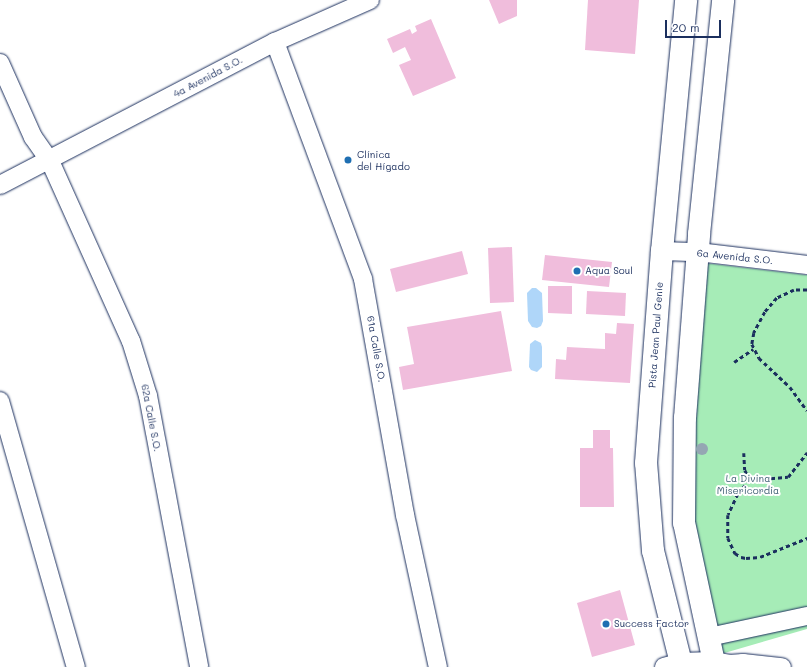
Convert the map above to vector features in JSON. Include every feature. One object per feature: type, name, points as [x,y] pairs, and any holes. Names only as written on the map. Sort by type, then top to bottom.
[{"type":"main road","name":"Pista Jean Paul Genie","points":[[676,665],[653,551],[646,463],[662,251],[686,0]]},
{"type":"main road","points":[[714,664],[684,523],[685,418],[698,252],[723,0]]},
{"type":"street","name":"4a Avenida S.O.","points":[[0,185],[50,161],[275,42],[370,0]]},
{"type":"street","name":"61a Calle S.O.","points":[[275,42],[363,279],[405,514],[438,667]]},
{"type":"street","name":"62a Calle S.O.","points":[[0,63],[33,137],[50,161],[131,341],[148,396],[199,667]]},
{"type":"street","name":"6a Avenida S.O.","points":[[662,251],[698,252],[807,264]]},
{"type":"street","points":[[0,401],[76,667]]},
{"type":"street","points":[[709,637],[807,616]]},
{"type":"street","points":[[676,665],[743,663],[782,667]]},
{"type":"path","points":[[807,290],[794,290],[777,298],[765,312],[754,333],[752,344],[753,349],[759,358],[790,387],[807,410]]},
{"type":"path","points":[[734,362],[753,349]]},
{"type":"path","points":[[744,453],[744,470],[750,480]]},
{"type":"path","points":[[807,454],[788,477],[750,480],[738,494],[728,515],[728,538],[735,553],[741,557],[760,557],[807,538]]},
{"type":"green space","name":"La Divina Misericordia","points":[[705,263],[807,275],[807,629],[721,654],[690,523]]},
{"type":"water","points":[[532,288],[536,288],[542,293],[543,321],[541,326],[537,328],[532,327],[528,321],[527,293]]},
{"type":"water","points":[[535,340],[541,343],[542,347],[542,367],[537,372],[531,370],[529,367],[530,344]]},
{"type":"building","points":[[489,0],[517,0],[517,16],[499,24]]},
{"type":"building","points":[[588,0],[639,0],[635,54],[585,50]]},
{"type":"building","points":[[431,19],[456,78],[413,96],[399,65],[411,60],[405,47],[393,53],[387,39],[410,29],[412,34],[417,31],[415,26]]},
{"type":"building","points":[[512,247],[514,302],[490,303],[488,248]]},
{"type":"building","points":[[462,251],[468,274],[396,292],[390,269]]},
{"type":"building","name":"Aqua Soul","points":[[545,255],[612,262],[609,287],[542,280]]},
{"type":"building","points":[[548,286],[572,286],[572,314],[548,313]]},
{"type":"building","points":[[587,291],[626,293],[625,316],[586,314]]},
{"type":"building","points":[[501,311],[512,371],[403,390],[399,367],[414,364],[407,327]]},
{"type":"building","points":[[617,323],[634,324],[630,383],[555,379],[556,359],[566,360],[567,347],[605,349],[605,333],[616,334]]},
{"type":"building","points":[[593,430],[610,430],[610,448],[613,448],[614,507],[580,507],[580,448],[593,448]]},
{"type":"building","name":"Success Factor","points":[[620,590],[635,645],[592,657],[577,603]]},
{"type":"place","name":"Clínica del Hígado","points":[[348,160]]},
{"type":"place","name":"Aqua Soul","points":[[577,271]]},
{"type":"place","name":"Success Factor","points":[[606,624]]}]
